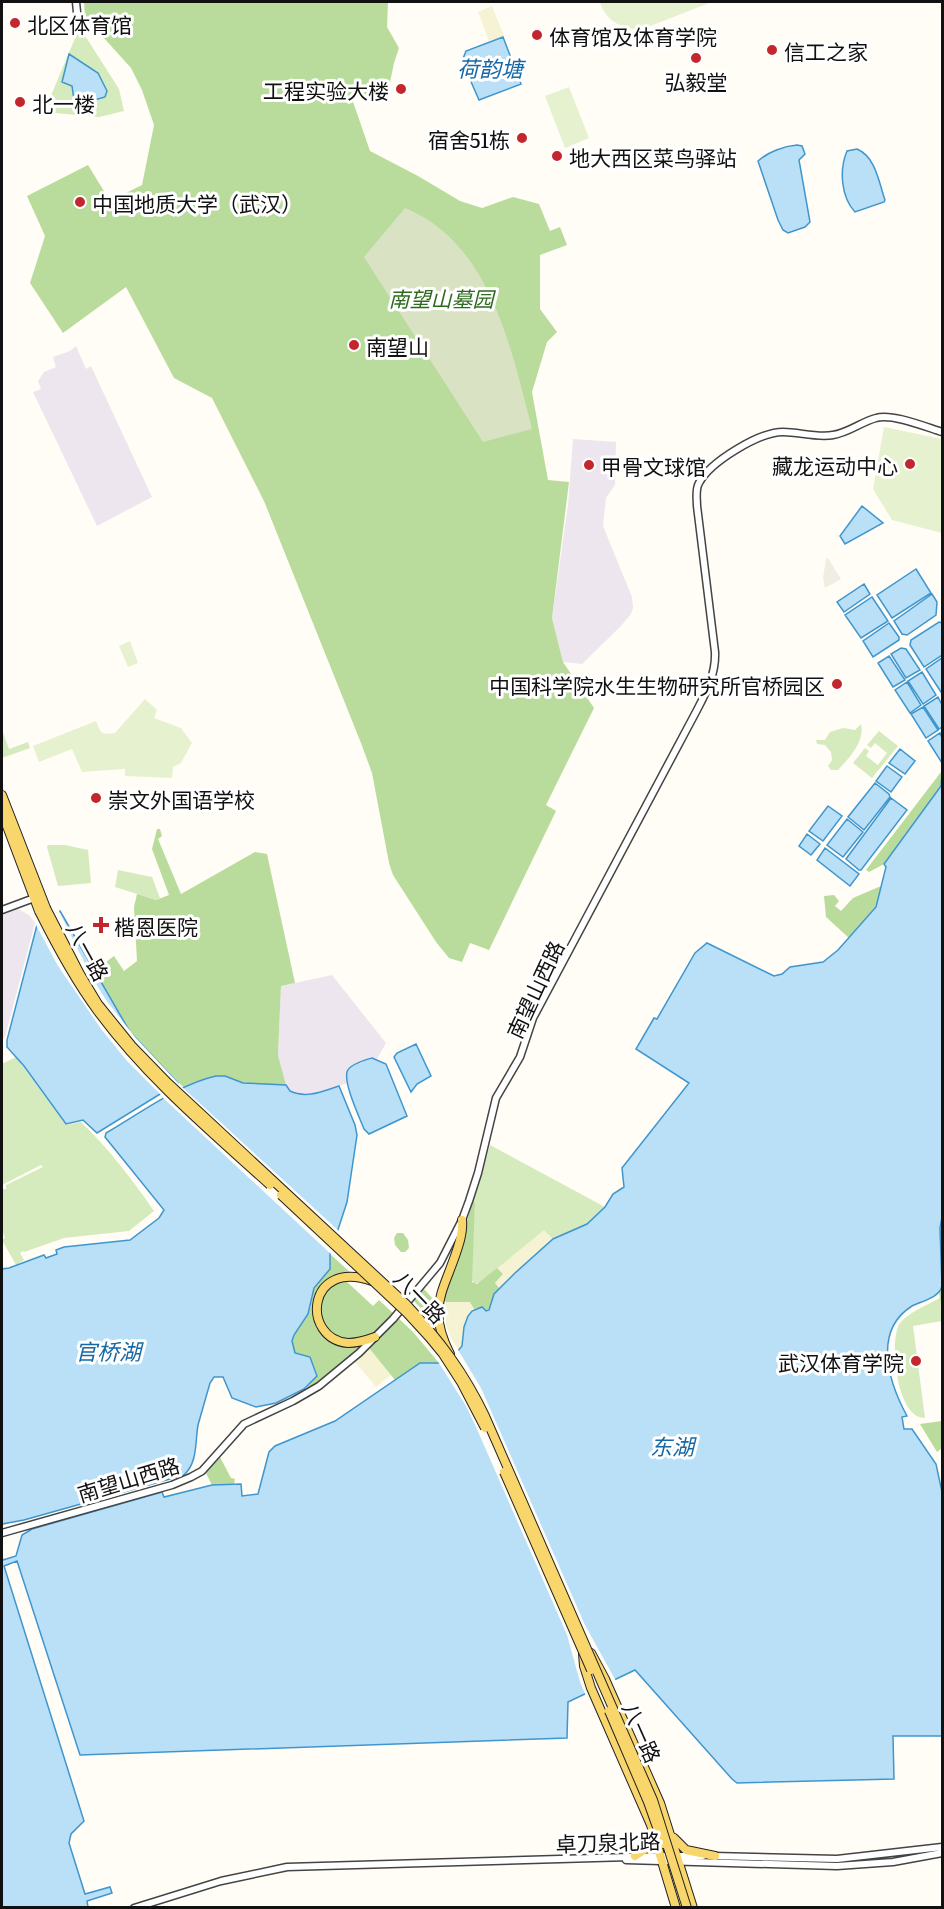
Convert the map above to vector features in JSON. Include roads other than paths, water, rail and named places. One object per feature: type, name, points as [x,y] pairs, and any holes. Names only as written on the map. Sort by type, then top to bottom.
[{"type":"main road","name":"八一路","points":[[2,795],[38,897],[64,958],[83,990],[115,1034],[195,1118],[407,1313],[429,1337],[461,1382],[483,1423],[585,1648],[648,1802],[682,1908]]},
{"type":"main road","name":"八一路","points":[[2,813],[38,897]]},
{"type":"main road","name":"八一路","points":[[43,910],[88,987],[132,1046],[168,1083],[406,1304],[452,1358],[481,1408],[658,1814],[687,1908]]},
{"type":"main road","points":[[452,1358],[438,1324],[438,1307],[462,1233],[462,1220]]},
{"type":"main road","points":[[372,1281],[356,1276],[345,1276],[333,1280],[324,1287],[317,1309],[319,1322],[327,1334],[337,1340],[347,1343],[375,1337]]},
{"type":"main road","points":[[585,1648],[597,1662],[666,1819],[693,1908]]},
{"type":"main road","points":[[585,1648],[584,1666],[591,1688],[652,1828],[676,1908]]},
{"type":"main road","points":[[635,1856],[647,1848],[652,1828]]},
{"type":"main road","points":[[671,1834],[686,1850],[715,1856]]},
{"type":"street","points":[[76,2],[78,22]]},
{"type":"street","name":"南望山西路","points":[[2,1533],[172,1485],[198,1474],[244,1424],[319,1386],[359,1353],[440,1263],[462,1220],[478,1173],[494,1104],[520,1057],[533,1018],[697,710],[716,664],[698,516],[699,483],[725,457],[773,433],[832,436],[875,418],[884,417],[942,432]]},
{"type":"street","points":[[2,910],[38,897]]},
{"type":"street","name":"卓刀泉北路","points":[[678,1859],[715,1856],[837,1859],[942,1847]]},
{"type":"street","name":"卓刀泉北路","points":[[273,1870],[662,1859],[837,1866],[893,1862],[942,1853]]},
{"type":"street","name":"卓刀泉北路","points":[[134,1908],[221,1881],[287,1867],[635,1856],[662,1859]]},
{"type":"water","name":"荷韵塘","points":[[503,37],[521,84],[479,100],[462,61],[466,51]]},
{"type":"water","points":[[69,54],[98,73],[107,91],[105,97],[90,98],[82,104],[74,100],[72,86],[62,82]]},
{"type":"water","points":[[802,146],[805,154],[799,160],[810,222],[805,227],[788,233],[783,230],[778,220],[758,161],[776,150]]},
{"type":"water","points":[[857,149],[873,164],[885,200],[855,212],[844,191],[842,175],[847,151]]},
{"type":"water","points":[[862,506],[883,523],[845,544],[840,536]]},
{"type":"water","points":[[916,569],[931,593],[892,618],[877,595]]},
{"type":"water","points":[[864,584],[870,594],[844,612],[837,602]]},
{"type":"water","points":[[932,594],[937,602],[936,615],[907,635],[902,634],[894,621]]},
{"type":"water","points":[[872,597],[888,621],[861,638],[845,615]]},
{"type":"water","points":[[939,622],[942,623],[942,655],[924,667],[910,645],[911,640]]},
{"type":"water","points":[[889,623],[899,640],[873,657],[863,641]]},
{"type":"water","points":[[901,648],[906,649],[920,670],[906,678],[891,654]]},
{"type":"water","points":[[889,656],[905,680],[893,687],[878,663]]},
{"type":"water","points":[[942,658],[942,691],[941,692],[926,669]]},
{"type":"water","points":[[922,672],[936,695],[923,704],[908,681]]},
{"type":"water","points":[[907,682],[921,705],[910,713],[895,690]]},
{"type":"water","points":[[938,697],[942,705],[942,727],[939,729],[924,706]]},
{"type":"water","points":[[923,707],[938,730],[926,738],[911,714]]},
{"type":"water","points":[[940,733],[942,738],[942,763],[928,741]]},
{"type":"water","points":[[900,749],[915,761],[905,774],[889,763]]},
{"type":"water","points":[[887,766],[902,777],[891,792],[876,781]]},
{"type":"water","name":"东湖","points":[[942,774],[942,1217],[940,1228],[942,1286],[934,1296],[912,1306],[900,1317],[892,1329],[888,1343],[888,1358],[890,1373],[907,1416],[902,1417],[904,1429],[912,1429],[936,1464],[942,1492],[942,1736],[893,1736],[894,1779],[737,1783],[635,1670],[568,1702],[567,1738],[80,1755],[17,1561],[4,1566],[84,1821],[71,1834],[69,1843],[85,1894],[110,1887],[112,1893],[87,1901],[88,1907],[2,1907],[2,1557],[3,1560],[16,1556],[22,1535],[32,1529],[162,1492],[164,1497],[212,1485],[241,1484],[242,1496],[258,1494],[269,1452],[275,1446],[335,1421],[420,1363],[439,1363],[457,1352],[462,1346],[464,1327],[472,1311],[482,1307],[486,1311],[489,1310],[494,1294],[515,1273],[553,1239],[587,1224],[605,1207],[613,1194],[624,1187],[622,1168],[689,1083],[636,1049],[654,1018],[657,1019],[695,953],[707,943],[774,976],[782,974],[790,967],[823,962],[838,950],[876,907],[886,867],[884,864],[941,786]]},
{"type":"water","points":[[875,783],[890,797],[864,830],[848,817]]},
{"type":"water","points":[[891,798],[907,810],[859,870],[846,859]]},
{"type":"water","points":[[828,806],[842,816],[823,841],[809,831]]},
{"type":"water","points":[[847,819],[863,832],[843,857],[827,845]]},
{"type":"water","points":[[807,834],[820,844],[811,855],[799,846]]},
{"type":"water","points":[[825,848],[859,874],[850,886],[817,860]]},
{"type":"water","points":[[60,911],[130,1032],[178,1083],[97,1133],[83,1120],[66,1124],[24,1066],[7,1047],[37,925]]},
{"type":"water","points":[[416,1044],[431,1076],[417,1084],[411,1092],[394,1057],[397,1053]]},
{"type":"water","points":[[372,1058],[386,1064],[407,1116],[369,1134],[364,1129],[356,1109],[350,1092],[347,1072],[358,1063]]},
{"type":"water","name":"官桥湖","points":[[225,1076],[243,1083],[286,1085],[290,1091],[303,1094],[339,1086],[355,1125],[357,1135],[347,1202],[330,1254],[330,1269],[314,1288],[308,1314],[292,1341],[295,1353],[310,1357],[317,1376],[304,1389],[276,1403],[256,1407],[232,1398],[223,1377],[214,1377],[210,1383],[198,1425],[194,1458],[184,1475],[24,1520],[2,1524],[2,1269],[44,1255],[46,1258],[57,1254],[56,1250],[64,1247],[130,1240],[159,1218],[164,1210],[105,1137],[106,1133],[160,1100],[202,1080]]},
{"type":"place","name":"北区体育馆","points":[[15,23]]},
{"type":"place","name":"体育馆及体育学院","points":[[537,35]]},
{"type":"place","name":"信工之家","points":[[772,50]]},
{"type":"place","name":"弘毅堂","points":[[696,58]]},
{"type":"place","name":"工程实验大楼","points":[[401,89]]},
{"type":"place","name":"北一楼","points":[[20,102]]},
{"type":"place","name":"宿舍51栋","points":[[522,138]]},
{"type":"place","name":"地大西区菜鸟驿站","points":[[557,156]]},
{"type":"place","name":"中国地质大学（武汉）","points":[[80,202]]},
{"type":"place","name":"南望山","points":[[354,345]]},
{"type":"place","name":"藏龙运动中心","points":[[910,464]]},
{"type":"place","name":"甲骨文球馆","points":[[589,465]]},
{"type":"place","name":"中国科学院水生生物研究所官桥园区","points":[[837,684]]},
{"type":"place","name":"崇文外国语学校","points":[[96,798]]},
{"type":"place","name":"楷恩医院","points":[[101,925]]},
{"type":"place","name":"武汉体育学院","points":[[916,1361]]},
{"type":"park label","name":"南望山墓园","points":[[441,297]]}]
